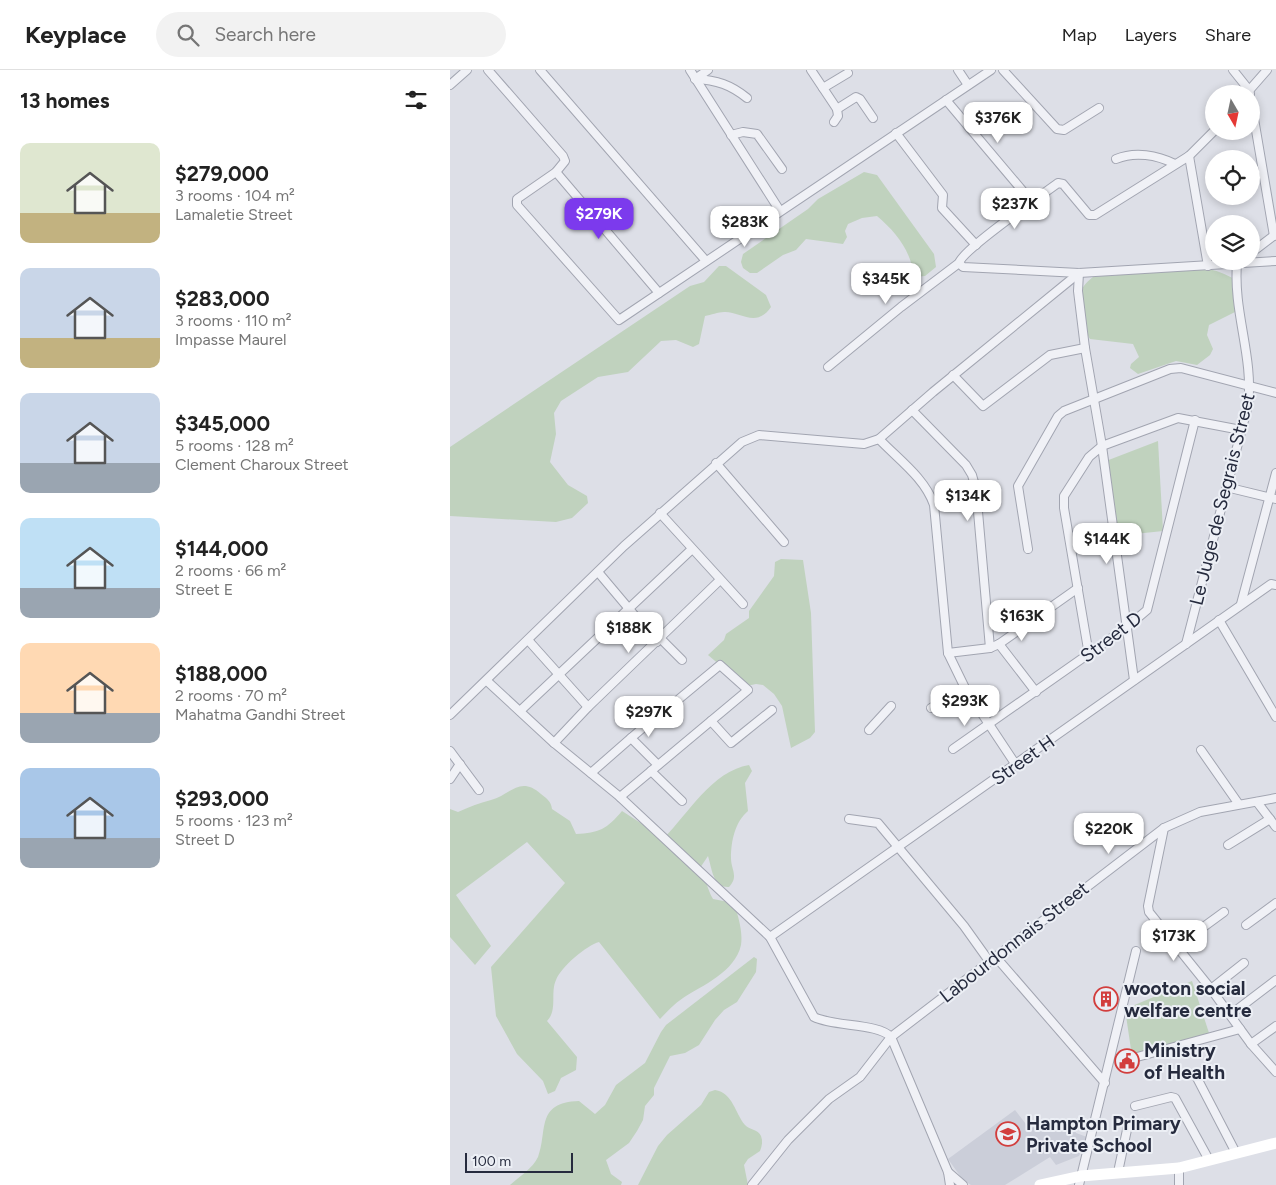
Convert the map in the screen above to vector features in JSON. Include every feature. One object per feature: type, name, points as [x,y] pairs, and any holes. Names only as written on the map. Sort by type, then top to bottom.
[{"type":"main road","points":[[1040,1185],[1080,1180],[1118,1172],[1179,1168],[1276,1143]]},
{"type":"street","points":[[450,85],[467,70]]},
{"type":"street","points":[[488,70],[563,156],[564,165],[517,199],[517,205],[619,320],[991,70]]},
{"type":"street","points":[[540,70],[706,261]]},
{"type":"street","points":[[690,70],[780,211]]},
{"type":"street","points":[[696,79],[708,70]]},
{"type":"street","points":[[811,70],[838,109],[838,116],[834,122]]},
{"type":"street","points":[[958,70],[968,85]]},
{"type":"street","points":[[1002,70],[1057,129],[1064,130],[1099,108]]},
{"type":"street","points":[[1233,70],[1243,85]]},
{"type":"street","points":[[1254,85],[1267,70]]},
{"type":"street","points":[[823,88],[848,73]]},
{"type":"street","points":[[696,79],[707,79],[732,86],[747,98]]},
{"type":"street","points":[[838,109],[856,97],[873,118]]},
{"type":"street","points":[[946,100],[1032,202]]},
{"type":"street","points":[[731,135],[743,132],[757,134],[782,169]]},
{"type":"street","points":[[896,133],[944,195],[942,208],[976,246]]},
{"type":"street","points":[[828,367],[901,306],[959,263],[960,259],[976,246],[1058,183],[1063,184],[1089,215],[1095,215],[1189,156],[1205,140]]},
{"type":"street","points":[[1258,140],[1275,235],[1260,246]]},
{"type":"street","points":[[1116,159],[1136,155],[1161,158],[1175,164]]},
{"type":"street","points":[[1189,156],[1205,249]]},
{"type":"street","points":[[556,172],[659,293]]},
{"type":"street","points":[[1260,261],[1276,261]]},
{"type":"street","points":[[959,263],[963,267],[1079,272],[1205,266]]},
{"type":"street","name":"Le Juge de Segrais Street","points":[[1186,644],[1248,405],[1251,385],[1235,287],[1237,270]]},
{"type":"street","points":[[1079,272],[1078,291],[1085,348],[1092,399],[1102,446],[1134,680]]},
{"type":"street","points":[[450,715],[660,513],[742,442],[759,435],[864,444],[879,439],[1079,272]]},
{"type":"street","points":[[954,375],[983,406],[1050,355],[1085,348]]},
{"type":"street","points":[[1028,549],[1018,486],[1058,416],[1064,412],[1092,399],[1170,369],[1181,368],[1276,392]]},
{"type":"street","points":[[912,410],[966,465],[972,475],[976,489],[990,648]]},
{"type":"street","points":[[1089,655],[1064,508],[1064,496],[1089,457],[1102,446],[1169,420],[1195,420],[1241,430]]},
{"type":"street","name":"Street D","points":[[953,749],[1089,655],[1147,610],[1195,420]]},
{"type":"street","points":[[879,439],[922,482],[934,505],[948,653],[965,688],[1016,765]]},
{"type":"street","points":[[716,463],[784,542]]},
{"type":"street","points":[[1242,604],[1273,498],[1276,473]]},
{"type":"street","points":[[1226,487],[1273,498]]},
{"type":"street","points":[[660,513],[691,550],[743,604]]},
{"type":"street","points":[[520,711],[691,550]]},
{"type":"street","points":[[598,572],[659,640],[682,660]]},
{"type":"street","points":[[554,743],[588,707],[720,580]]},
{"type":"street","name":"Street H","points":[[770,937],[1242,604],[1271,584],[1276,585]]},
{"type":"street","points":[[948,653],[990,648],[999,644],[1078,588]]},
{"type":"street","points":[[1219,620],[1276,716]]},
{"type":"street","points":[[528,640],[588,707]]},
{"type":"street","points":[[999,644],[1036,692]]},
{"type":"street","points":[[620,797],[748,690],[720,665],[679,699]]},
{"type":"street","points":[[487,681],[554,743],[620,797],[770,937],[814,1017],[826,1023],[878,1030],[891,1037],[948,1172],[950,1185]]},
{"type":"street","points":[[931,708],[965,688]]},
{"type":"street","points":[[869,730],[891,706]]},
{"type":"street","points":[[711,721],[732,743],[772,710]]},
{"type":"street","points":[[591,773],[652,720]]},
{"type":"street","points":[[631,738],[658,765]]},
{"type":"street","points":[[1201,750],[1238,803]]},
{"type":"street","points":[[450,751],[479,790]]},
{"type":"street","points":[[450,779],[460,764]]},
{"type":"street","points":[[651,771],[682,801]]},
{"type":"street","name":"Labourdonnais Street","points":[[752,1185],[788,1140],[829,1099],[860,1077],[891,1037],[1164,828],[1200,812],[1238,803],[1276,798]]},
{"type":"street","points":[[1257,802],[1276,827]]},
{"type":"street","points":[[849,819],[878,823],[964,926],[1105,1083]]},
{"type":"street","points":[[1228,845],[1270,819]]},
{"type":"street","points":[[1164,828],[1148,906],[1155,920],[1211,989],[1251,1044],[1276,1072]]},
{"type":"street","points":[[1246,925],[1276,903]]},
{"type":"street","points":[[1176,947],[1224,912]]},
{"type":"street","points":[[1080,1180],[1136,951]]},
{"type":"street","points":[[1211,989],[1244,963]]},
{"type":"street","points":[[1230,1015],[1276,980]]},
{"type":"street","points":[[1251,1044],[1276,1026]]},
{"type":"street","points":[[1137,1057],[1240,1028]]},
{"type":"street","points":[[1197,1078],[1236,1153]]},
{"type":"street","points":[[1135,1106],[1171,1097],[1175,1098],[1209,1160]]},
{"type":"street","points":[[1118,1172],[1128,1125]]},
{"type":"street","points":[[1179,1168],[1179,1185]]},
{"type":"street","points":[[948,1172],[964,1185]]},
{"type":"shaded area","name":"Hampton Primary Private School","points":[[1015,1110],[1029,1128],[1072,1122],[1076,1133],[1087,1137],[1079,1156],[1056,1165],[1050,1157],[1005,1185],[971,1185],[963,1180],[948,1159]]},
{"type":"green space","points":[[864,172],[877,175],[934,254],[936,267],[925,276],[914,277],[910,259],[902,243],[877,216],[862,218],[848,224],[845,231],[847,237],[843,244],[806,239],[796,250],[783,255],[757,273],[750,273],[743,268],[741,262],[743,254],[808,209],[818,199]]},
{"type":"green space","points":[[719,266],[726,266],[766,295],[771,307],[760,317],[754,318],[730,312],[719,312],[705,316],[699,344],[693,347],[676,340],[661,341],[628,372],[598,377],[561,401],[554,413],[556,434],[550,462],[568,485],[587,496],[588,503],[572,518],[556,522],[450,516],[450,447],[690,286],[704,282]]},
{"type":"green space","points":[[1173,267],[1203,268],[1205,270],[1217,271],[1241,285],[1242,299],[1239,310],[1209,325],[1207,335],[1213,349],[1210,355],[1197,365],[1176,361],[1138,374],[1130,368],[1131,364],[1139,357],[1133,344],[1090,339],[1085,329],[1081,310],[1081,293],[1087,282],[1093,277],[1116,275],[1131,268]]},
{"type":"green space","points":[[1158,441],[1163,531],[1116,536],[1106,461]]},
{"type":"green space","points":[[781,559],[803,560],[811,613],[815,732],[810,738],[791,748],[782,706],[774,694],[763,685],[756,684],[742,687],[735,684],[728,672],[708,655],[724,640],[726,634],[749,618],[749,611],[774,576],[775,562]]},
{"type":"green space","points":[[749,765],[752,771],[745,783],[748,811],[737,826],[732,845],[731,862],[734,880],[729,887],[716,881],[708,856],[700,868],[713,899],[734,903],[741,934],[741,945],[738,954],[732,963],[717,977],[680,1000],[660,1019],[599,942],[581,952],[563,969],[556,980],[552,1012],[547,1021],[577,1057],[576,1070],[561,1078],[555,1091],[548,1094],[543,1081],[517,1054],[496,1016],[491,967],[565,883],[527,842],[456,895],[491,946],[475,965],[450,937],[450,809],[458,812],[498,798],[515,788],[527,786],[541,794],[550,802],[552,809],[570,821],[576,834],[591,833],[602,829],[622,811],[664,838],[712,784],[736,769]]},
{"type":"green space","points":[[754,957],[757,959],[756,972],[737,1002],[724,1010],[715,1020],[699,1045],[685,1053],[670,1056],[654,1088],[654,1095],[645,1106],[643,1120],[637,1131],[629,1143],[606,1160],[611,1174],[622,1182],[621,1185],[510,1185],[536,1161],[541,1147],[546,1120],[549,1113],[555,1107],[579,1101],[595,1114],[605,1105],[616,1085],[645,1063],[666,1025]]},
{"type":"green space","points":[[1192,981],[1210,1036],[1132,1056],[1125,1009]]},
{"type":"green space","points":[[715,1090],[730,1099],[745,1125],[758,1132],[761,1136],[762,1144],[760,1151],[748,1159],[744,1165],[748,1185],[638,1185],[658,1146],[667,1135],[701,1105],[709,1092]]},
{"type":"place","name":"wooton social welfare centre","points":[[1106,999]]},
{"type":"place","name":"Ministry of Health","points":[[1127,1061]]},
{"type":"place","name":"Hampton Primary Private School","points":[[1008,1134]]}]
